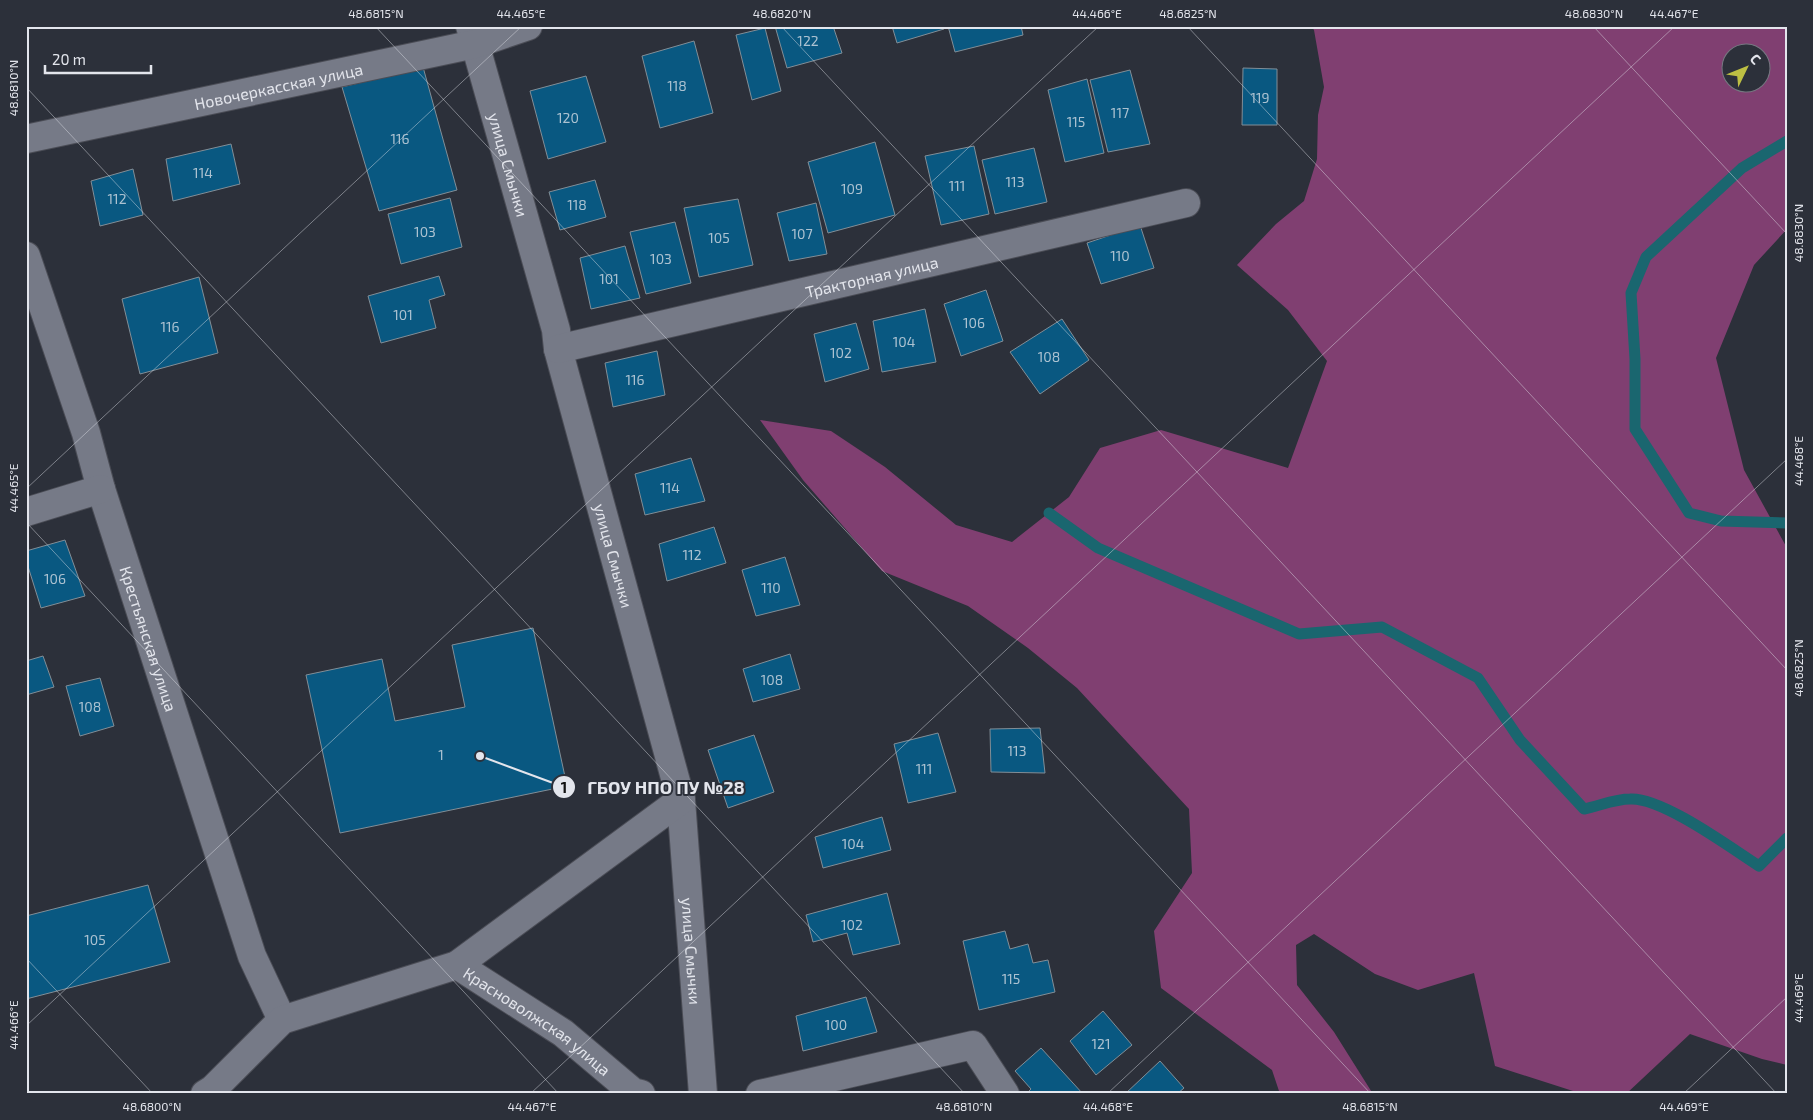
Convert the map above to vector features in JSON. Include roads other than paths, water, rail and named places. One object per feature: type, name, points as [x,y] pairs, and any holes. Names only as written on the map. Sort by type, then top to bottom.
[{"type":"street","name":"Новочеркасская улица","points":[[26,139],[472,35],[528,26]]},
{"type":"street","name":"улица Смычки","points":[[472,35],[553,321],[558,348],[681,800],[703,1094]]},
{"type":"street","name":"Тракторная улица","points":[[558,348],[1186,203]]},
{"type":"street","name":"Крестьянская улица","points":[[26,256],[86,433],[101,489],[252,956],[282,1020]]},
{"type":"street","points":[[26,512],[101,489]]},
{"type":"street","points":[[205,1094],[213,1089],[282,1020],[457,964],[681,800]]},
{"type":"street","name":"Красноволжская улица","points":[[457,964],[563,1033],[633,1092],[641,1094]]},
{"type":"street","points":[[760,1094],[973,1044],[1005,1094]]},
{"type":"waterway","points":[[1787,141],[1742,168],[1646,257],[1631,293],[1635,359],[1635,429],[1689,513],[1721,521],[1787,523]]},
{"type":"waterway","points":[[1049,513],[1098,548],[1299,634],[1382,627],[1478,678],[1520,740],[1584,809],[1624,799],[1644,801],[1660,806],[1696,825],[1759,866],[1787,838]]},
{"type":"place","name":"ГБОУ НПО ПУ №28","points":[[480,756]]}]
